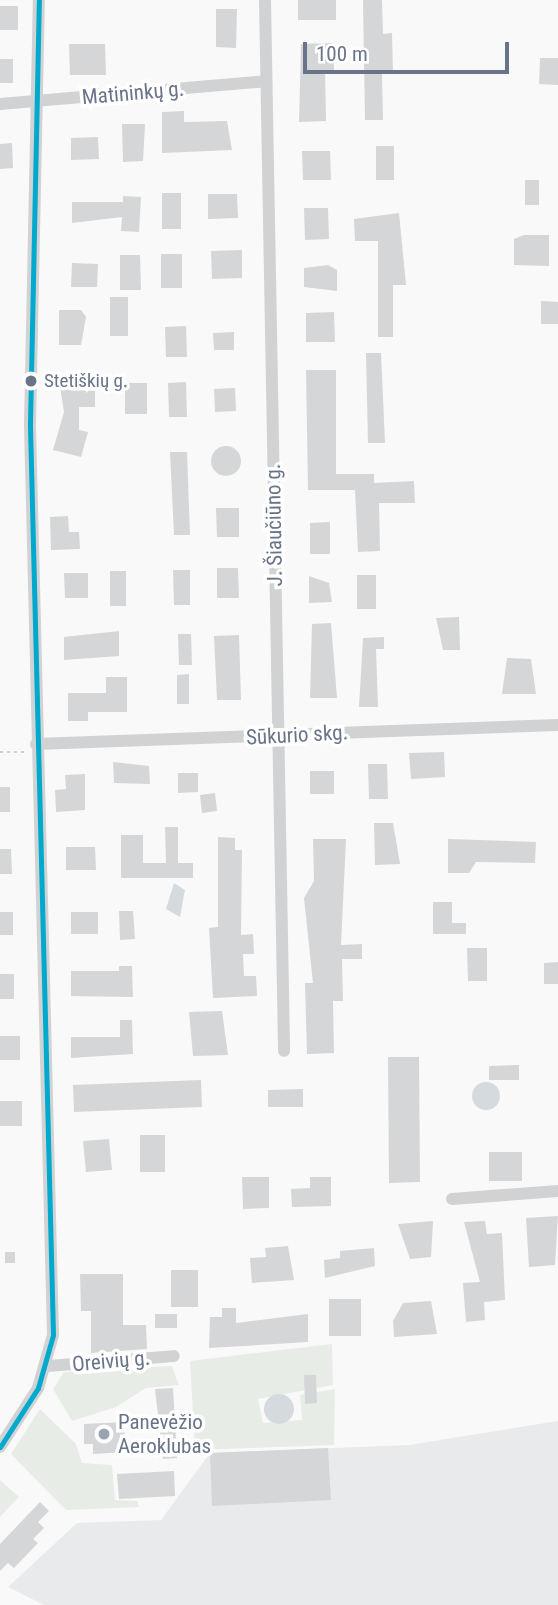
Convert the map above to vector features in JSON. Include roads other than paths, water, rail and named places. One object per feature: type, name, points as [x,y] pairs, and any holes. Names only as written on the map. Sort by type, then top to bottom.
[{"type":"street","points":[[0,1447],[48,1366],[52,1315],[30,424],[39,101],[39,0]]},
{"type":"street","name":"J. Šiaučiūno g.","points":[[265,0],[284,1051]]},
{"type":"street","name":"Matininkų g.","points":[[0,104],[266,81]]},
{"type":"street","name":"Sūkurio skg.","points":[[36,748],[558,724]]},
{"type":"street","points":[[452,1199],[558,1191]]},
{"type":"street","name":"Oreivių g.","points":[[48,1366],[174,1356]]},
{"type":"place","name":"Stetiškių g.","points":[[31,381]]},
{"type":"place","name":"Panevėžio Aeroklubas","points":[[104,1434]]}]
